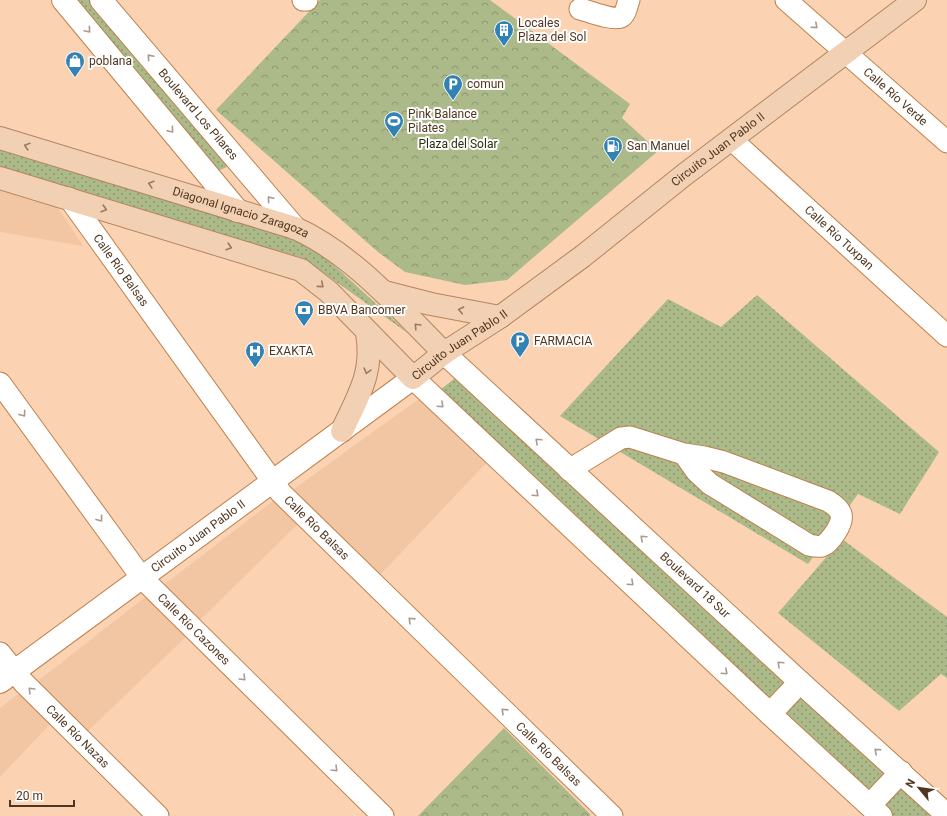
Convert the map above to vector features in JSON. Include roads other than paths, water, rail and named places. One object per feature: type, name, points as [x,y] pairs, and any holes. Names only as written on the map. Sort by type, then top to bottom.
[{"type":"main road","points":[[63,0],[238,211]]},
{"type":"main road","name":"Boulevard Los Pilares","points":[[101,0],[295,228]]},
{"type":"main road","name":"Circuito Juan Pablo II","points":[[7,677],[342,431],[444,354],[500,317],[583,256],[684,175],[732,140],[914,0]]},
{"type":"main road","name":"Diagonal Ignacio Zaragoza","points":[[0,138],[295,228],[309,234],[331,248],[383,291],[444,354]]},
{"type":"main road","points":[[0,178],[301,270],[329,292],[367,333],[413,378],[770,714],[876,811],[901,772]]},
{"type":"main road","points":[[383,291],[431,304],[500,317]]},
{"type":"main road","points":[[342,431],[368,368],[370,350],[367,333]]},
{"type":"main road","name":"Boulevard 18 Sur","points":[[444,354],[800,682],[947,815]]},
{"type":"main road","points":[[770,714],[800,682]]},
{"type":"street","points":[[580,8],[615,19],[621,17],[625,12],[629,0]]},
{"type":"street","name":"Calle Río Verde","points":[[786,0],[947,142]]},
{"type":"street","name":"Calle Río Tuxpan","points":[[732,140],[947,336]]},
{"type":"street","name":"Calle Río Balsas","points":[[69,198],[280,493],[612,816]]},
{"type":"street","name":"Calle Río Cazones","points":[[0,383],[142,578],[383,816]]},
{"type":"street","points":[[569,470],[621,438],[630,437],[684,454],[724,462],[828,501],[838,509],[842,515],[840,522],[829,541],[822,546],[809,545],[710,484],[696,471],[684,454]]},
{"type":"street","name":"Calle Río Nazas","points":[[0,653],[7,677],[158,816]]},
{"type":"place","name":"Locales Plaza del Sol","points":[[504,47]]},
{"type":"place","name":"poblana","points":[[75,78]]},
{"type":"place","name":"comun","points":[[453,101]]},
{"type":"place","name":"Pink Balance Pilates","points":[[394,138]]},
{"type":"place","name":"San Manuel","points":[[613,163]]},
{"type":"place","name":"BBVA Bancomer","points":[[304,327]]},
{"type":"place","name":"FARMACIA","points":[[520,358]]},
{"type":"place","name":"EXAKTA","points":[[255,368]]},
{"type":"park label","name":"Plaza del Solar","points":[[458,144]]}]
